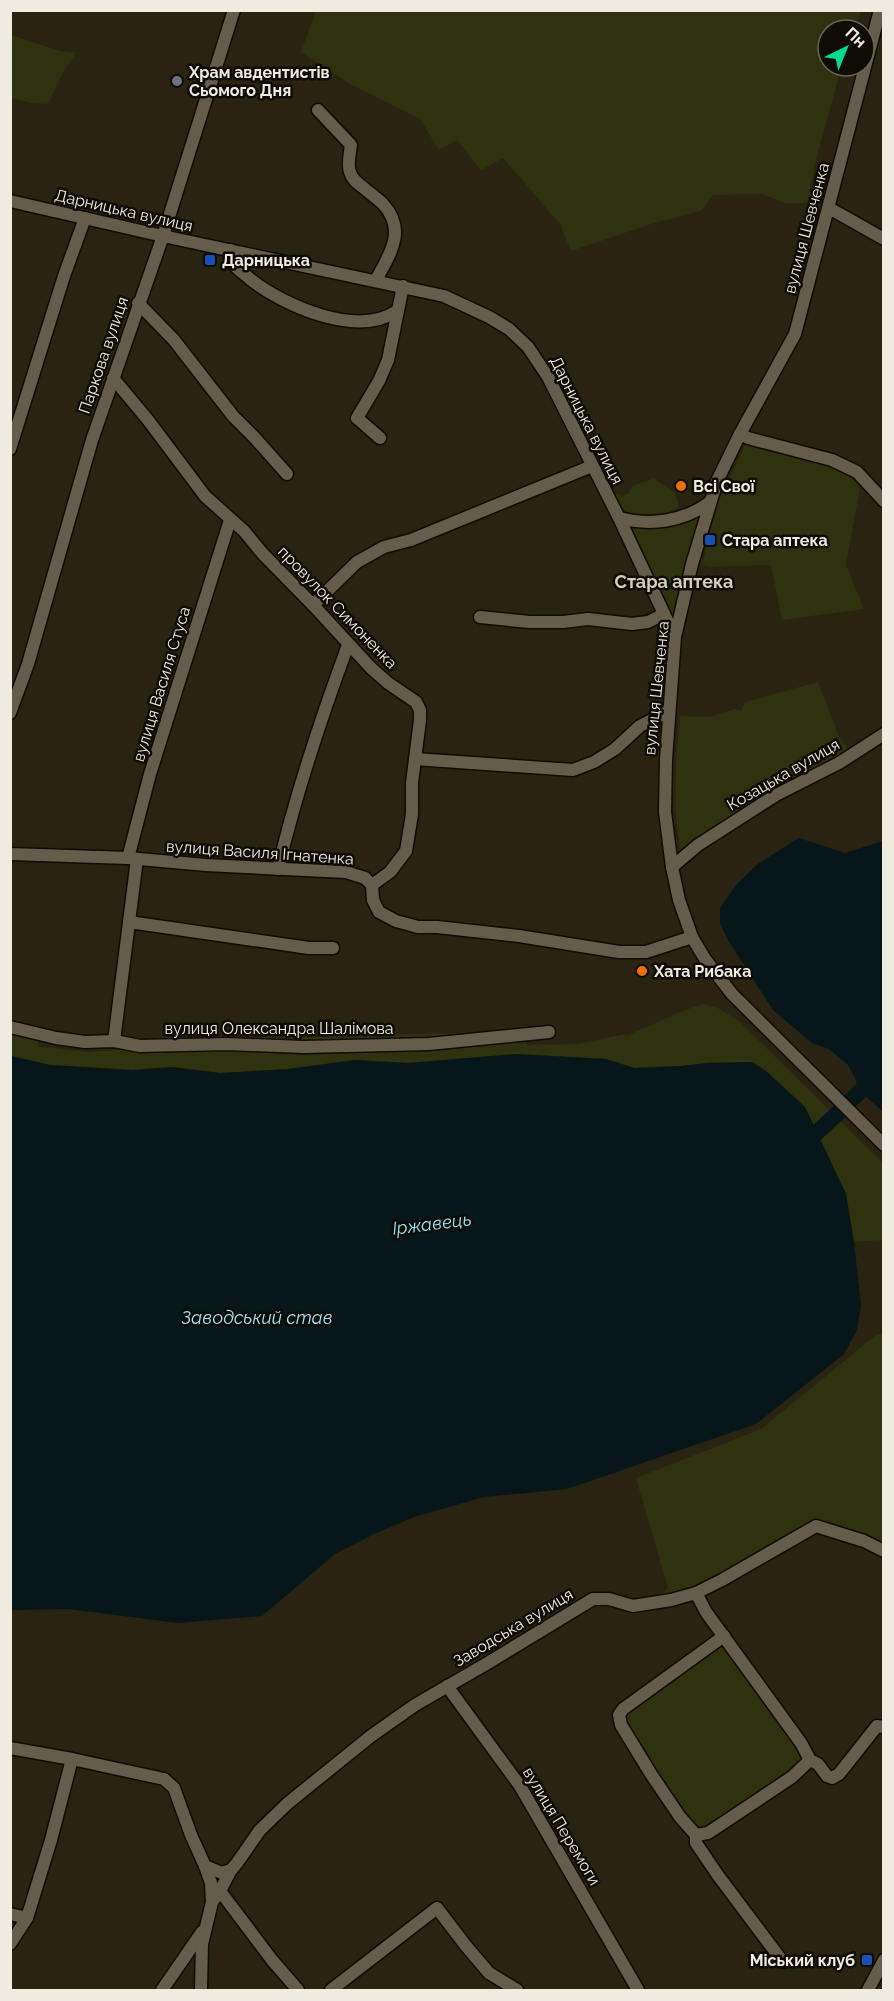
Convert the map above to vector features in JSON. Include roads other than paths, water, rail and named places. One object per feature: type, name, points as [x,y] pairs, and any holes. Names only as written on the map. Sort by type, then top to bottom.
[{"type":"street","name":"Паркова вулиця","points":[[10,713],[28,664],[92,440],[163,236],[234,10]]},
{"type":"street","name":"вулиця Шевченка","points":[[880,10],[795,334],[717,481],[692,564],[675,637],[664,812],[679,900],[692,937],[705,959],[732,994],[884,1145]]},
{"type":"street","points":[[318,110],[351,145],[348,170],[352,177],[382,202],[391,214],[395,237],[391,252],[376,280]]},
{"type":"street","name":"Дарницька вулиця","points":[[10,201],[444,296],[509,329],[528,346],[548,377],[619,518],[675,637]]},
{"type":"street","points":[[829,208],[884,239]]},
{"type":"street","points":[[10,449],[64,276],[85,218]]},
{"type":"street","points":[[230,250],[234,265],[266,291],[302,308],[334,318],[365,321],[388,317],[397,311]]},
{"type":"street","points":[[380,438],[357,418],[379,381],[388,360],[403,286]]},
{"type":"street","points":[[138,303],[174,340],[233,416],[287,474]]},
{"type":"street","name":"провулок Симоненка","points":[[113,378],[205,496],[244,531],[348,645],[388,683],[416,702],[420,710],[412,814],[406,851],[390,872],[372,885]]},
{"type":"street","points":[[740,434],[775,446],[832,460],[857,472],[884,501]]},
{"type":"street","points":[[313,605],[357,562],[384,547],[411,540],[592,466]]},
{"type":"street","points":[[619,518],[638,523],[664,521],[685,516],[710,502]]},
{"type":"street","name":"вулиця Василя Стуса","points":[[114,1041],[129,922],[132,859],[150,774],[230,520]]},
{"type":"street","points":[[480,617],[529,622],[588,619],[632,624],[648,622],[664,614]]},
{"type":"street","points":[[278,869],[291,816],[348,645]]},
{"type":"street","points":[[415,759],[573,770],[594,762],[615,749],[640,726],[669,711]]},
{"type":"street","name":"Козацька вулиця","points":[[672,867],[698,845],[776,795],[839,763],[884,734]]},
{"type":"street","name":"вулиця Василя Ігнатенка","points":[[10,854],[346,872],[365,878],[372,885]]},
{"type":"street","points":[[372,885],[373,900],[379,912],[396,921],[418,927],[519,936],[619,952],[646,952],[692,937]]},
{"type":"street","points":[[129,922],[309,948],[333,948]]},
{"type":"street","name":"вулиця Олександра Шалімова","points":[[10,1027],[56,1038],[85,1042],[114,1041],[140,1046],[226,1044],[304,1047],[429,1044],[549,1032]]},
{"type":"street","name":"Заводська вулиця","points":[[212,1902],[231,1870],[260,1830],[288,1803],[371,1736],[415,1705],[593,1599],[609,1599],[633,1606],[671,1600],[696,1593],[722,1581],[816,1526],[864,1541],[884,1551]]},
{"type":"street","points":[[696,1593],[706,1612],[801,1743],[810,1760],[818,1764],[827,1776],[832,1778],[839,1774],[877,1726],[884,1727]]},
{"type":"street","points":[[724,1636],[623,1708],[619,1715],[621,1725],[651,1774],[680,1817],[696,1835],[696,1843],[783,1962]]},
{"type":"street","name":"вулиця Перемоги","points":[[447,1686],[520,1786],[638,1990]]},
{"type":"street","points":[[10,1748],[164,1779],[174,1788],[191,1835],[208,1867],[211,1883],[212,1902],[202,1944],[201,1990]]},
{"type":"street","points":[[10,1944],[27,1918],[51,1840],[72,1759]]},
{"type":"street","points":[[696,1835],[708,1833],[792,1777],[810,1760]]},
{"type":"street","points":[[208,1867],[222,1873],[231,1870]]},
{"type":"street","points":[[220,1891],[264,1951],[298,1990]]},
{"type":"street","points":[[331,1990],[437,1908],[489,1973],[517,1990]]},
{"type":"street","points":[[10,1914],[27,1918]]},
{"type":"street","points":[[162,1990],[201,1933],[208,1916]]},
{"type":"street","points":[[868,1990],[884,1960]]},
{"type":"water","points":[[799,838],[845,853],[883,841],[883,1112],[859,1090],[848,1065],[829,1049],[812,1043],[773,1010],[728,940],[720,923],[720,908],[737,884],[759,863]]},
{"type":"water","name":"Заводський став","points":[[516,1054],[606,1059],[634,1068],[752,1062],[766,1071],[805,1107],[846,1194],[861,1306],[857,1330],[844,1354],[756,1424],[567,1489],[484,1497],[414,1517],[372,1535],[335,1554],[262,1616],[178,1623],[68,1609],[11,1610],[11,1056],[50,1065],[132,1070],[172,1067],[220,1073],[288,1069],[355,1060],[408,1063]]},
{"type":"waterway","name":"Іржавець","points":[[850,1101],[884,1069]]},
{"type":"waterway","name":"Іржавець","points":[[801,1147],[838,1113]]},
{"type":"place","name":"Храм авдентистів Сьомого Дня","points":[[177,81]]},
{"type":"place","name":"Дарницька","points":[[210,260]]},
{"type":"place","name":"Всі Свої","points":[[681,486]]},
{"type":"place","name":"Стара аптека","points":[[710,540]]},
{"type":"place","name":"Хата Рибака","points":[[642,971]]},
{"type":"place","name":"Міський клуб","points":[[867,1960]]},
{"type":"district","name":"Стара аптека","points":[[674,582]]}]
